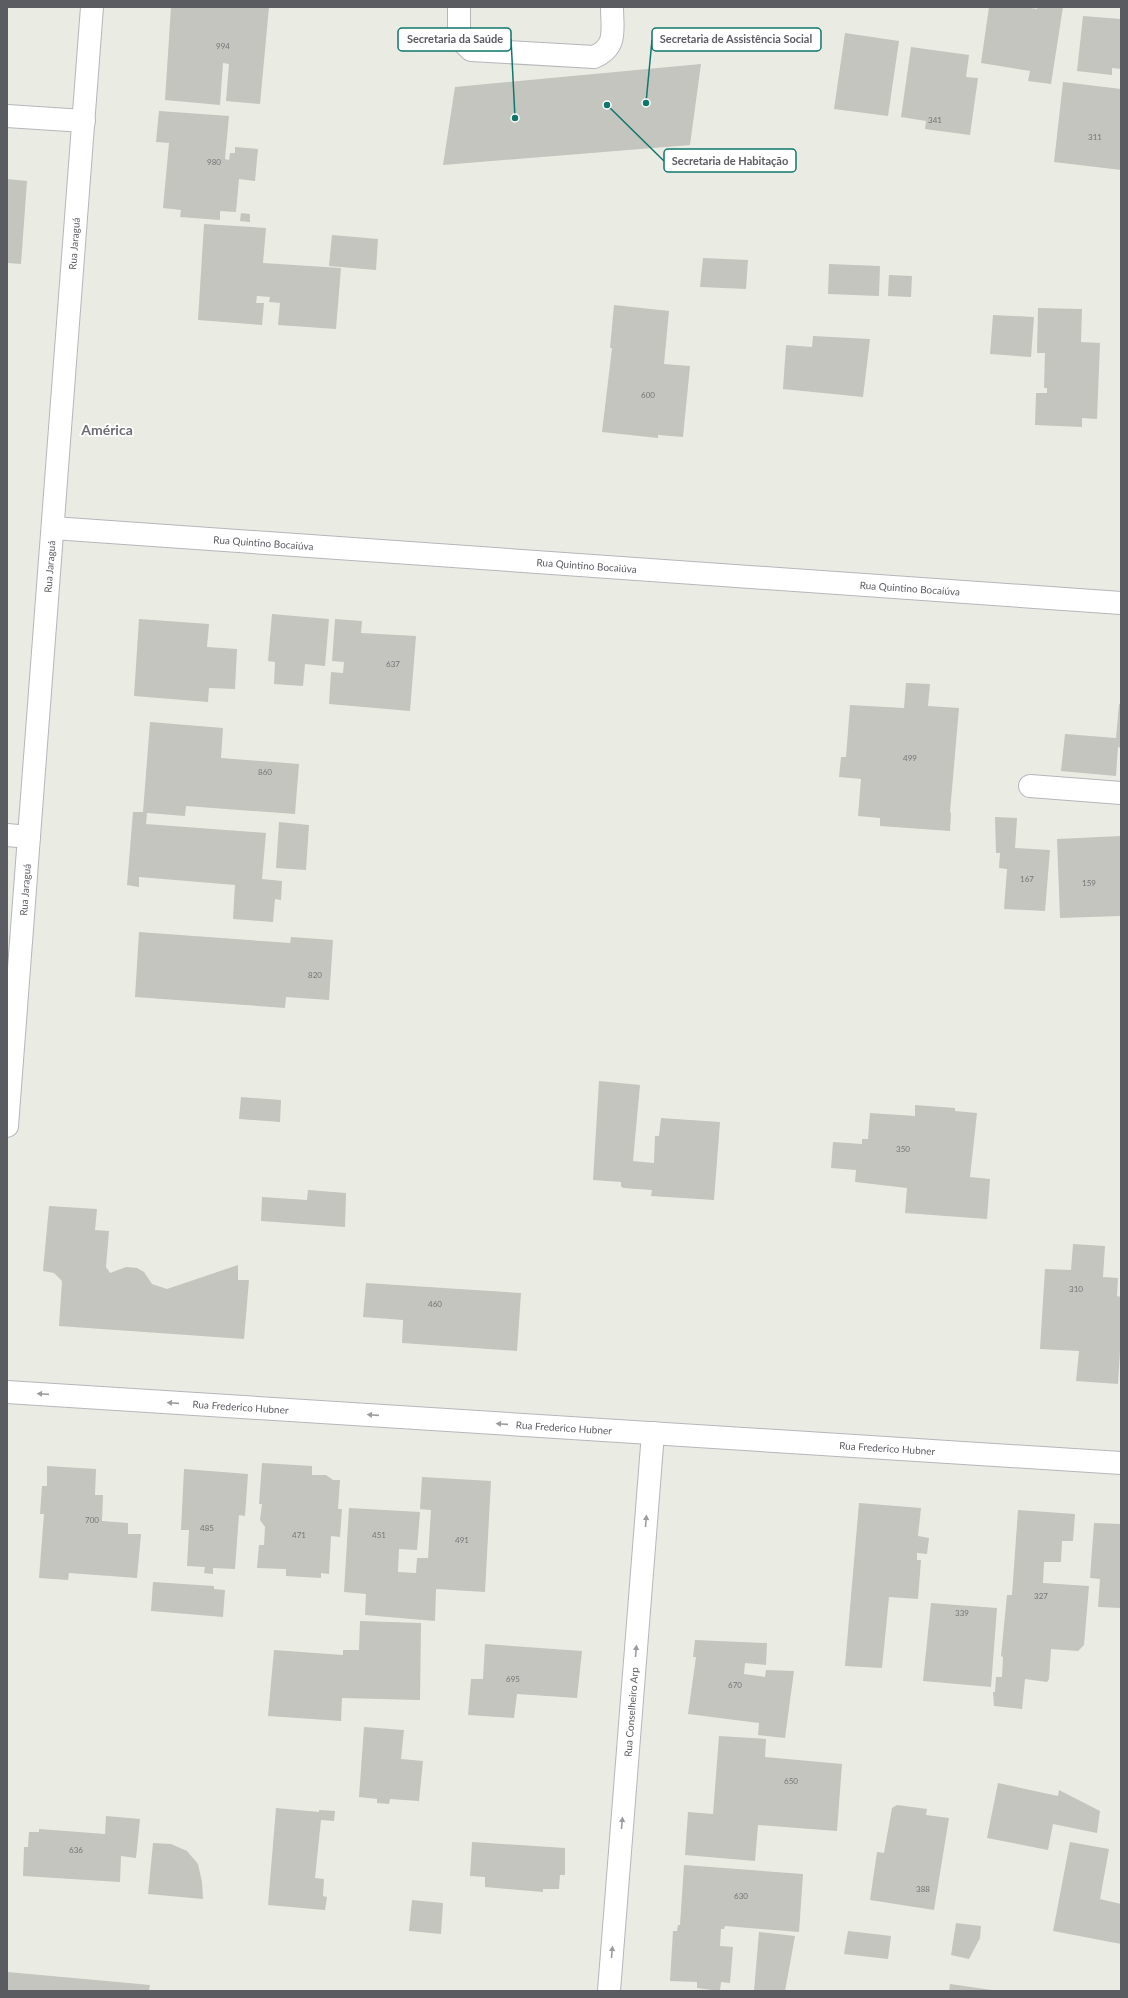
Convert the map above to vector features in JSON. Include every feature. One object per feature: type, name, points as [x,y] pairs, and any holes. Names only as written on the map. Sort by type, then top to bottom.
[{"type":"street","name":"Rua Jaraguá","points":[[7,1115],[92,7]]},
{"type":"street","points":[[459,7],[459,38],[471,50],[594,57],[602,54],[608,48],[612,40],[612,7]]},
{"type":"street","points":[[7,116],[84,121]]},
{"type":"street","name":"Rua Quintino Bocaiúva","points":[[53,528],[1121,603]]},
{"type":"street","points":[[1030,786],[1121,793]]},
{"type":"street","points":[[7,836],[29,837]]},
{"type":"street","name":"Rua Frederico Hubner","points":[[7,1392],[1121,1463]]},
{"type":"street","name":"Rua Conselheiro Arp","points":[[609,1991],[653,1433]]},
{"type":"building","points":[[171,7],[269,7],[260,104],[226,101],[229,64],[223,63],[220,105],[165,100]]},
{"type":"building","points":[[989,7],[1024,7],[1037,9],[1037,7],[1063,7],[1051,84],[1028,81],[1030,71],[981,63]]},
{"type":"building","points":[[1083,16],[1121,19],[1121,69],[1112,68],[1112,75],[1077,71]]},
{"type":"building","points":[[845,33],[899,41],[888,116],[834,109]]},
{"type":"building","points":[[911,47],[969,55],[966,77],[978,78],[970,135],[925,129],[926,121],[901,117]]},
{"type":"building","points":[[701,64],[690,145],[443,165],[455,87]]},
{"type":"building","points":[[1063,82],[1121,89],[1121,170],[1054,162]]},
{"type":"building","points":[[159,111],[229,116],[225,159],[229,160],[230,153],[235,153],[235,147],[258,149],[255,181],[239,179],[236,212],[220,211],[220,220],[180,217],[181,210],[163,208],[169,143],[156,142]]},
{"type":"building","points":[[7,179],[27,181],[21,264],[7,263]]},
{"type":"building","points":[[241,213],[250,214],[250,222],[240,221]]},
{"type":"building","points":[[204,224],[266,228],[263,263],[341,268],[336,329],[278,325],[280,303],[269,302],[270,297],[257,296],[256,303],[264,303],[262,325],[198,320]]},
{"type":"building","points":[[332,235],[378,239],[376,270],[329,266]]},
{"type":"building","points":[[703,258],[748,260],[746,289],[700,287]]},
{"type":"building","points":[[829,264],[880,266],[879,296],[828,294]]},
{"type":"building","points":[[889,275],[912,276],[911,297],[888,296]]},
{"type":"building","points":[[614,305],[669,311],[664,364],[690,366],[683,437],[658,435],[658,438],[602,432],[612,348],[610,348]]},
{"type":"building","points":[[1038,308],[1082,309],[1081,342],[1100,343],[1097,419],[1082,418],[1082,427],[1035,425],[1036,393],[1047,393],[1047,388],[1044,388],[1045,353],[1037,353]]},
{"type":"building","points":[[993,315],[1034,317],[1031,357],[990,354]]},
{"type":"building","points":[[813,336],[870,339],[863,397],[783,389],[786,345],[812,347]]},
{"type":"building","points":[[272,614],[329,619],[325,666],[305,664],[303,686],[274,684],[275,662],[268,661]]},
{"type":"building","points":[[139,619],[209,624],[207,647],[237,649],[235,689],[209,688],[208,702],[134,696]]},
{"type":"building","points":[[335,619],[362,621],[361,633],[416,636],[410,711],[329,704],[331,672],[343,673],[344,662],[332,661]]},
{"type":"building","points":[[906,683],[930,684],[928,706],[959,708],[950,812],[950,831],[880,826],[880,818],[858,816],[861,779],[839,777],[841,757],[846,757],[850,705],[904,708]]},
{"type":"building","points":[[1119,704],[1121,704],[1121,748],[1118,747],[1116,776],[1061,771],[1065,734],[1116,738]]},
{"type":"building","points":[[150,722],[223,728],[221,758],[299,764],[295,814],[186,806],[185,816],[147,813],[146,824],[266,833],[262,879],[282,881],[281,900],[275,899],[273,922],[233,919],[235,885],[139,877],[139,887],[127,885],[133,812],[143,812]]},
{"type":"building","points":[[995,817],[1017,818],[1015,848],[1050,850],[1045,911],[1004,909],[1007,869],[999,868],[1000,853],[996,853]]},
{"type":"building","points":[[279,822],[309,825],[306,870],[276,868]]},
{"type":"building","points":[[1121,836],[1120,916],[1060,918],[1057,839]]},
{"type":"building","points":[[139,932],[290,943],[291,937],[333,940],[329,1000],[286,997],[285,1008],[135,997]]},
{"type":"building","points":[[599,1081],[640,1085],[633,1161],[654,1163],[655,1136],[659,1136],[661,1118],[720,1122],[714,1200],[651,1196],[652,1190],[623,1188],[621,1186],[621,1182],[593,1180]]},
{"type":"building","points":[[241,1097],[281,1100],[280,1122],[239,1119]]},
{"type":"building","points":[[915,1105],[955,1108],[955,1111],[977,1113],[970,1177],[990,1179],[987,1219],[905,1213],[907,1188],[855,1182],[856,1170],[831,1168],[833,1142],[862,1144],[862,1139],[868,1139],[870,1113],[915,1116]]},
{"type":"building","points":[[308,1190],[346,1193],[345,1227],[261,1221],[262,1197],[307,1200]]},
{"type":"building","points":[[49,1206],[97,1209],[95,1230],[109,1231],[106,1267],[110,1273],[126,1267],[137,1268],[144,1272],[152,1284],[167,1289],[238,1265],[238,1280],[249,1280],[244,1339],[59,1326],[62,1281],[54,1273],[43,1271]]},
{"type":"building","points":[[1073,1244],[1105,1246],[1103,1277],[1118,1278],[1117,1296],[1121,1297],[1121,1334],[1118,1384],[1076,1381],[1079,1351],[1040,1349],[1045,1269],[1071,1270]]},
{"type":"building","points":[[366,1283],[521,1293],[517,1351],[402,1343],[403,1320],[363,1317]]},
{"type":"building","points":[[262,1463],[312,1466],[312,1475],[326,1475],[333,1480],[340,1480],[338,1509],[342,1509],[340,1537],[331,1536],[329,1574],[321,1573],[321,1578],[286,1576],[286,1569],[257,1568],[259,1545],[264,1545],[265,1527],[260,1520],[262,1504],[259,1504]]},
{"type":"building","points":[[47,1466],[96,1469],[95,1495],[103,1495],[102,1521],[128,1523],[128,1534],[141,1534],[137,1578],[69,1573],[68,1580],[39,1578],[44,1514],[40,1514],[42,1486],[47,1486]]},
{"type":"building","points":[[184,1469],[248,1474],[245,1516],[239,1515],[235,1569],[213,1568],[213,1574],[204,1573],[205,1567],[187,1566],[189,1530],[181,1530]]},
{"type":"building","points":[[422,1477],[491,1481],[485,1592],[436,1589],[435,1621],[365,1615],[366,1594],[344,1592],[349,1508],[420,1512],[417,1550],[399,1549],[398,1572],[416,1573],[417,1558],[428,1558],[431,1510],[420,1509]]},
{"type":"building","points":[[859,1503],[921,1508],[918,1536],[929,1538],[927,1554],[917,1553],[917,1560],[921,1560],[918,1599],[889,1597],[882,1668],[845,1666]]},
{"type":"building","points":[[1018,1510],[1075,1514],[1073,1541],[1062,1541],[1061,1562],[1044,1562],[1043,1583],[1089,1586],[1084,1645],[1078,1651],[1051,1649],[1049,1679],[1047,1682],[1025,1679],[1022,1709],[994,1706],[993,1692],[995,1692],[996,1677],[1002,1677],[1003,1657],[1001,1656],[1007,1595],[1012,1595]]},
{"type":"building","points":[[1094,1523],[1121,1524],[1121,1608],[1098,1607],[1100,1579],[1090,1578]]},
{"type":"building","points":[[153,1582],[214,1586],[214,1589],[225,1590],[223,1617],[151,1611]]},
{"type":"building","points":[[931,1603],[997,1608],[991,1687],[923,1681]]},
{"type":"building","points":[[360,1621],[421,1623],[420,1700],[342,1698],[341,1721],[268,1716],[274,1650],[343,1655],[343,1650],[359,1650]]},
{"type":"building","points":[[695,1640],[767,1643],[766,1665],[745,1663],[744,1674],[765,1677],[766,1670],[794,1671],[785,1738],[758,1735],[759,1723],[688,1714],[696,1657],[693,1657]]},
{"type":"building","points":[[485,1644],[582,1651],[577,1698],[517,1694],[514,1718],[468,1715],[471,1679],[483,1679]]},
{"type":"building","points":[[364,1727],[404,1730],[401,1759],[423,1761],[419,1801],[390,1799],[389,1804],[377,1803],[377,1799],[359,1797]]},
{"type":"building","points":[[719,1736],[766,1739],[765,1757],[842,1764],[837,1831],[758,1825],[755,1861],[685,1855],[688,1812],[713,1814]]},
{"type":"building","points":[[998,1783],[1058,1796],[1059,1790],[1100,1811],[1097,1833],[1053,1824],[1048,1850],[987,1838]]},
{"type":"building","points":[[897,1805],[927,1809],[926,1815],[949,1818],[934,1910],[870,1900],[877,1852],[884,1853],[892,1808]]},
{"type":"building","points":[[276,1808],[319,1812],[319,1810],[335,1811],[334,1821],[321,1820],[315,1878],[324,1879],[323,1896],[327,1897],[325,1910],[268,1905]]},
{"type":"building","points":[[106,1816],[140,1819],[136,1858],[121,1856],[120,1882],[23,1876],[24,1847],[28,1847],[29,1832],[39,1832],[39,1829],[105,1834]]},
{"type":"building","points":[[472,1842],[565,1848],[565,1875],[560,1875],[559,1889],[543,1889],[543,1892],[485,1887],[485,1877],[470,1876]]},
{"type":"building","points":[[1070,1842],[1109,1849],[1100,1899],[1121,1904],[1121,1944],[1053,1931]]},
{"type":"building","points":[[153,1843],[171,1844],[187,1851],[198,1864],[202,1882],[203,1899],[148,1894]]},
{"type":"building","points":[[684,1865],[803,1874],[799,1932],[725,1926],[724,1929],[721,1929],[720,1946],[733,1947],[730,1983],[721,1982],[719,1991],[697,1988],[697,1982],[670,1981],[673,1931],[677,1931],[678,1925],[680,1925]]},
{"type":"building","points":[[412,1900],[443,1903],[441,1934],[409,1931]]},
{"type":"building","points":[[956,1923],[981,1926],[980,1938],[969,1959],[951,1955]]},
{"type":"building","points":[[848,1931],[891,1936],[888,1959],[844,1954]]},
{"type":"building","points":[[759,1932],[795,1936],[785,1991],[754,1991]]},
{"type":"building","points":[[7,1972],[150,1985],[149,1991],[7,1991]]},
{"type":"building","points":[[950,1984],[992,1990],[992,1991],[949,1991]]},
{"type":"place","name":"Secretaria de Assistência Social","points":[[646,103]]},
{"type":"place","name":"Secretaria de Habitação","points":[[607,105]]},
{"type":"place","name":"Secretaria da Saúde","points":[[515,118]]},
{"type":"district","name":"América","points":[[107,430]]}]
